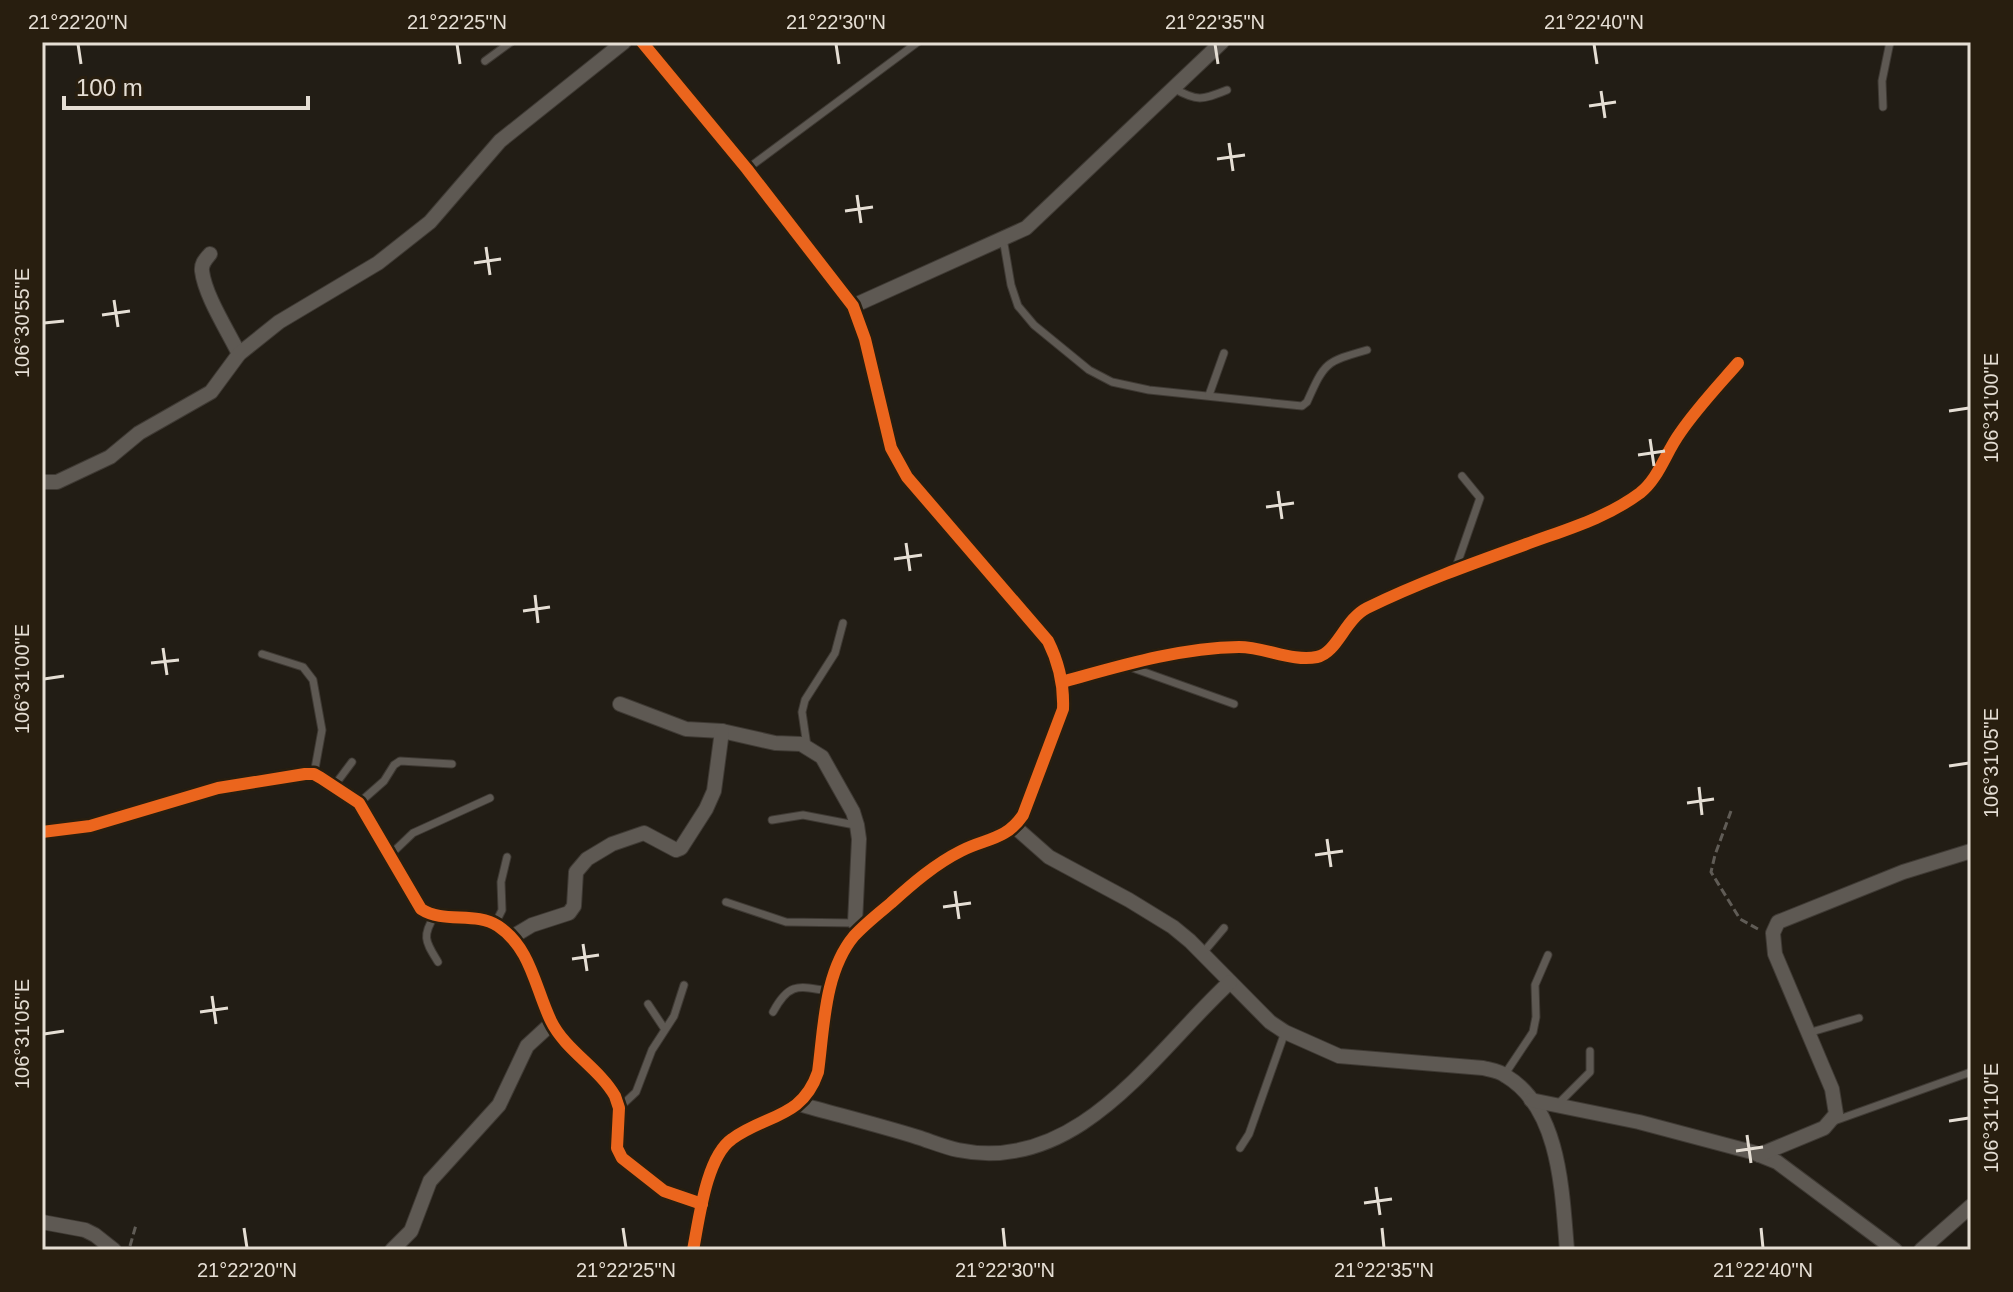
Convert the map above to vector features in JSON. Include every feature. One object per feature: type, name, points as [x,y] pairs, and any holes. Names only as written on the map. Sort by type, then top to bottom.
[{"type":"street","points":[[44,482],[57,482],[110,457],[139,433],[211,392],[239,354],[279,322],[378,263],[430,222],[500,141],[624,42]]},
{"type":"street","points":[[642,42],[747,169],[853,306],[865,339],[891,448],[907,477],[1048,641],[1062,682],[1063,709],[1023,815],[1004,836],[961,851],[862,923],[846,947],[829,991],[818,1072],[809,1094],[799,1104],[731,1139],[720,1153],[710,1175],[693,1250]]},
{"type":"street","points":[[853,306],[1026,228],[1222,42]]},
{"type":"street","points":[[210,254],[204,260],[203,272],[221,319],[239,354]]},
{"type":"street","points":[[1062,682],[1165,655],[1241,647],[1301,658],[1321,656],[1329,651],[1357,613],[1455,570],[1583,525],[1641,492],[1650,483],[1679,433],[1738,363]]},
{"type":"street","points":[[620,704],[686,729],[722,731],[775,743],[793,742],[807,746],[822,757],[857,825],[862,923]]},
{"type":"street","points":[[512,937],[532,925],[569,913],[574,906],[576,872],[587,859],[612,844],[644,833],[676,850],[681,848],[714,791],[722,731]]},
{"type":"street","points":[[42,832],[99,824],[218,788],[314,774],[359,803],[421,909],[435,915],[470,917],[495,924],[512,937],[525,956],[552,1023],[611,1088],[619,1108],[617,1148],[622,1158],[664,1191],[702,1204]]},
{"type":"street","points":[[1015,827],[1049,857],[1173,927],[1270,1022],[1285,1032],[1339,1056],[1483,1068],[1505,1074],[1531,1100],[1553,1143],[1567,1250]]},
{"type":"street","points":[[1759,1155],[1824,1128],[1836,1114],[1832,1089],[1775,954],[1773,933],[1778,922],[1903,872],[1971,851]]},
{"type":"street","points":[[799,1104],[959,1150],[1012,1151],[1046,1143],[1094,1115],[1156,1061],[1197,1012],[1230,982]]},
{"type":"street","points":[[392,1250],[411,1231],[430,1181],[499,1105],[527,1046],[552,1023]]},
{"type":"street","points":[[1531,1100],[1639,1122],[1759,1155],[1795,1173],[1895,1250]]},
{"type":"street","points":[[1921,1250],[1971,1206]]},
{"type":"street","points":[[42,1222],[85,1230],[114,1250]]},
{"type":"lane","points":[[485,61],[511,42]]},
{"type":"lane","points":[[747,169],[918,42]]},
{"type":"lane","points":[[1883,107],[1882,81],[1890,42]]},
{"type":"lane","points":[[1173,88],[1202,100],[1227,90]]},
{"type":"lane","points":[[1003,238],[1018,306],[1034,325],[1089,370],[1112,382],[1149,390],[1302,406],[1324,367],[1332,360],[1367,350]]},
{"type":"lane","points":[[1209,395],[1224,353]]},
{"type":"lane","points":[[1455,570],[1480,498],[1462,476]]},
{"type":"lane","points":[[807,746],[802,712],[805,700],[835,653],[843,623]]},
{"type":"lane","points":[[262,654],[303,667],[313,680],[322,730],[314,774]]},
{"type":"lane","points":[[1124,665],[1234,704]]},
{"type":"lane","points":[[359,803],[384,781],[400,761],[452,764]]},
{"type":"lane","points":[[334,786],[352,762]]},
{"type":"lane","points":[[390,855],[413,833],[490,798]]},
{"type":"lane","points":[[772,820],[803,815],[857,825]]},
{"type":"lane","points":[[495,924],[502,910],[501,882],[507,857]]},
{"type":"lane","points":[[726,902],[786,922],[862,923]]},
{"type":"lane","points":[[435,915],[425,934],[438,962]]},
{"type":"lane","points":[[1202,954],[1224,928]]},
{"type":"lane","points":[[1505,1074],[1533,1032],[1535,985],[1548,955]]},
{"type":"lane","points":[[619,1108],[636,1092],[652,1050],[674,1016],[684,985]]},
{"type":"lane","points":[[773,1012],[783,994],[793,989],[805,987],[829,991]]},
{"type":"lane","points":[[648,1004],[664,1028]]},
{"type":"lane","points":[[1808,1033],[1859,1018]]},
{"type":"lane","points":[[1240,1148],[1249,1134],[1285,1032]]},
{"type":"lane","points":[[1556,1106],[1590,1072],[1590,1051]]},
{"type":"lane","points":[[1832,1122],[1971,1072]]},
{"type":"path","points":[[1731,811],[1711,872],[1740,919],[1755,928],[1773,933]]},
{"type":"path","points":[[129,1250],[136,1225]]},
{"type":"cycle path","points":[[642,42],[747,169],[853,306],[865,339],[891,448],[907,477],[1048,641],[1060,674],[1063,700],[1063,709],[1023,815],[1016,823],[1002,834],[961,851],[933,868],[863,927],[844,950],[831,983],[818,1072],[811,1087],[793,1107],[745,1131],[723,1148],[705,1190],[693,1250]]},
{"type":"cycle path","points":[[1062,682],[1149,659],[1216,648],[1249,648],[1298,658],[1324,654],[1359,613],[1367,608],[1445,574],[1584,523],[1640,493],[1652,480],[1687,424],[1738,363]]},
{"type":"cycle path","points":[[42,832],[90,826],[218,788],[314,774],[359,803],[421,909],[440,916],[480,919],[498,926],[509,935],[525,957],[557,1031],[615,1096],[619,1108],[617,1148],[622,1158],[664,1191],[702,1204]]}]
